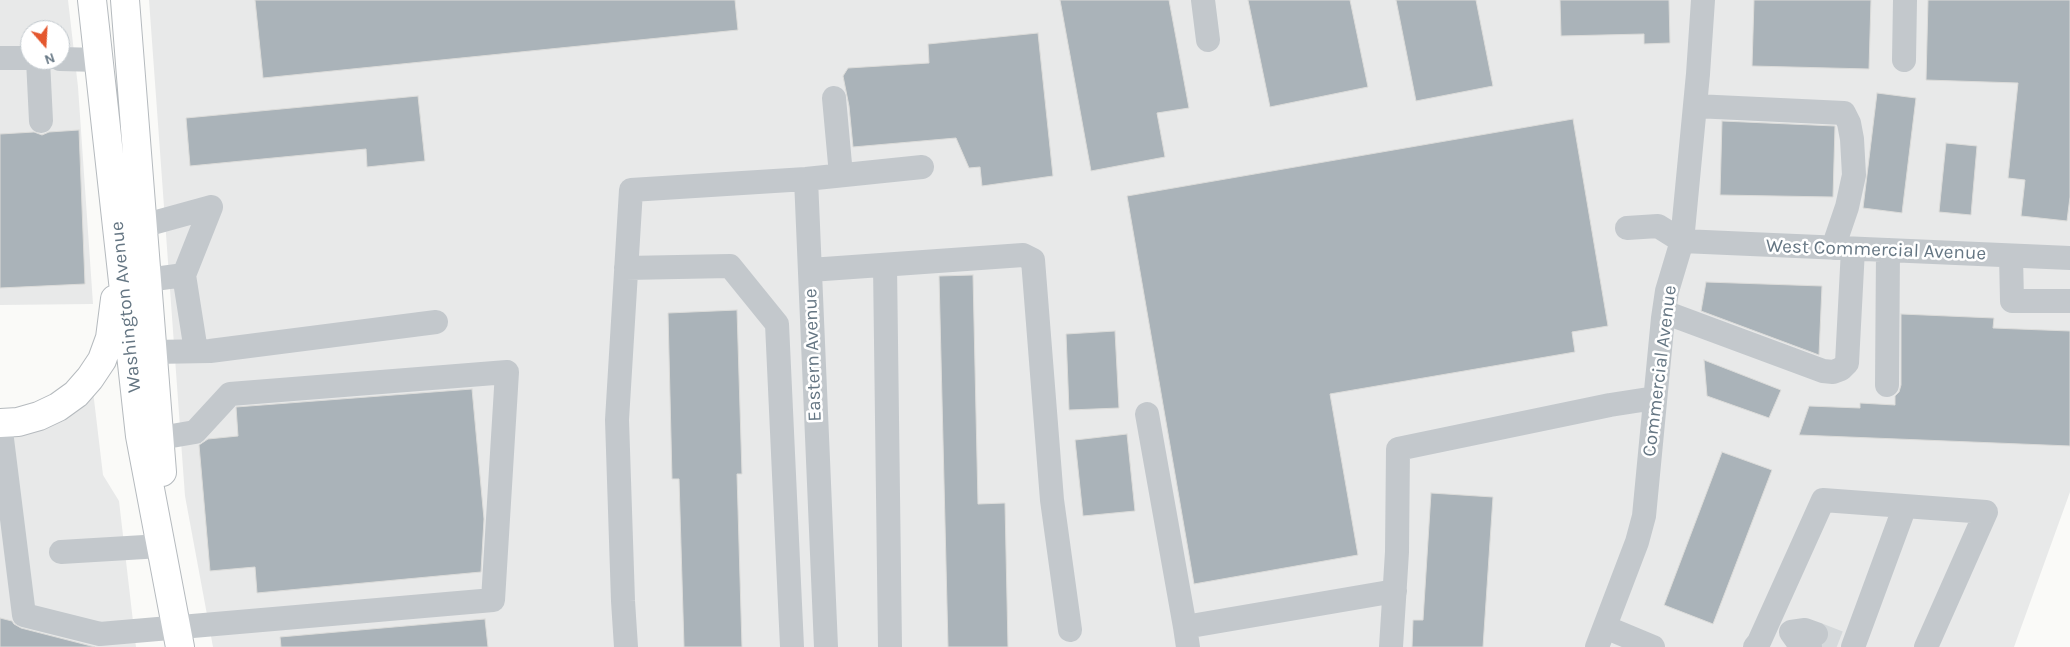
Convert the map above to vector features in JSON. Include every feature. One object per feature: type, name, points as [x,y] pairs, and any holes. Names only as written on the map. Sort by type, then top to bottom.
[{"type":"main road","name":"Washington Avenue","points":[[92,0],[140,436],[177,629]]},
{"type":"main road","name":"Washington Avenue","points":[[125,0],[142,226],[177,629]]},
{"type":"main road","points":[[0,423],[18,422],[39,416],[58,407],[76,394],[90,378],[102,360],[110,338],[121,258]]},
{"type":"street","points":[[1203,0],[1208,40]]},
{"type":"street","name":"Commercial Avenue","points":[[1601,637],[1637,542],[1644,516],[1667,290],[1682,241],[1703,0]]},
{"type":"street","points":[[1904,60],[1905,0]]},
{"type":"street","points":[[0,58],[20,58]]},
{"type":"street","points":[[70,59],[99,60]]},
{"type":"street","points":[[38,70],[41,121]]},
{"type":"street","points":[[834,98],[841,175]]},
{"type":"street","points":[[1664,312],[1823,371],[1833,372],[1841,369],[1847,363],[1843,248],[1847,207],[1854,176],[1852,139],[1849,123],[1844,114],[1695,106]]},
{"type":"street","points":[[626,647],[622,601],[618,420],[631,190],[806,178],[922,167]]},
{"type":"street","name":"Eastern Avenue","points":[[806,178],[826,647]]},
{"type":"street","points":[[142,226],[211,207],[184,275],[196,351]]},
{"type":"street","points":[[1627,228],[1658,226],[1682,241]]},
{"type":"street","name":"West Commercial Avenue","points":[[1682,241],[2070,258]]},
{"type":"street","points":[[1887,385],[1888,250]]},
{"type":"street","points":[[810,270],[1023,255],[1033,260],[1052,500],[1070,630]]},
{"type":"street","points":[[2011,256],[2012,301],[2070,301]]},
{"type":"street","points":[[885,265],[890,647]]},
{"type":"street","points":[[626,268],[730,266],[777,324],[792,647]]},
{"type":"street","points":[[147,280],[184,275]]},
{"type":"street","points":[[153,352],[196,351],[436,322]]},
{"type":"street","points":[[0,423],[8,553],[24,615],[101,640],[177,629],[493,600],[507,372],[230,394],[195,432],[160,438]]},
{"type":"street","points":[[1391,647],[1398,449],[1610,405],[1655,398]]},
{"type":"street","points":[[1147,414],[1187,637],[1394,591]]},
{"type":"street","points":[[1755,647],[1759,642],[1823,500],[1986,512],[1926,647]]},
{"type":"street","points":[[1849,646],[1905,506]]},
{"type":"street","points":[[61,552],[161,546]]},
{"type":"street","points":[[1768,622],[1791,632],[1798,642],[1813,640]]},
{"type":"street","points":[[1601,637],[1653,647]]},
{"type":"shaded area","points":[[0,0],[68,0],[78,87],[93,304],[0,305]]},
{"type":"shaded area","points":[[149,0],[2070,0],[2070,492],[2014,647],[213,647],[185,496]]},
{"type":"shaded area","points":[[90,366],[103,475],[119,501],[136,647],[0,647],[0,432],[33,428]]},
{"type":"building","points":[[255,0],[735,0],[738,30],[263,78]]},
{"type":"building","points":[[1060,0],[1169,0],[1189,108],[1157,113],[1165,157],[1091,171]]},
{"type":"building","points":[[1248,0],[1350,0],[1368,87],[1270,107]]},
{"type":"building","points":[[1396,0],[1476,0],[1493,86],[1416,101]]},
{"type":"building","points":[[1560,0],[1669,0],[1670,43],[1644,44],[1644,34],[1561,36]]},
{"type":"building","points":[[1754,0],[1871,0],[1869,69],[1752,66]]},
{"type":"building","points":[[1928,0],[2070,0],[2070,197],[2067,221],[2021,216],[2025,180],[2008,178],[2018,83],[1926,80]]},
{"type":"building","points":[[1038,33],[1053,176],[982,186],[980,167],[969,168],[956,138],[853,147],[849,106],[843,76],[848,68],[929,63],[928,44]]},
{"type":"building","points":[[1877,93],[1916,98],[1902,213],[1863,208]]},
{"type":"building","points":[[418,96],[425,161],[367,167],[366,149],[190,166],[186,118]]},
{"type":"building","points":[[1573,119],[1608,326],[1572,332],[1575,352],[1330,394],[1358,555],[1194,584],[1127,196]]},
{"type":"building","points":[[1722,121],[1835,126],[1833,197],[1720,195]]},
{"type":"building","points":[[79,130],[85,284],[0,288],[0,134],[34,132],[42,135],[49,132]]},
{"type":"building","points":[[1946,143],[1977,146],[1971,215],[1939,212]]},
{"type":"building","points":[[973,275],[978,504],[1005,503],[1008,647],[948,647],[939,276]]},
{"type":"building","points":[[1706,282],[1822,286],[1819,355],[1701,311]]},
{"type":"building","points":[[737,310],[742,474],[737,474],[742,647],[684,647],[679,479],[672,479],[668,313]]},
{"type":"building","points":[[1901,314],[1994,318],[1993,328],[2070,331],[2070,446],[1799,435],[1809,406],[1860,408],[1860,403],[1895,405],[1895,396],[1899,392],[1901,385]]},
{"type":"building","points":[[1115,331],[1119,408],[1069,410],[1066,334]]},
{"type":"building","points":[[1704,360],[1781,390],[1769,418],[1707,396]]},
{"type":"building","points":[[472,389],[484,519],[481,572],[257,593],[255,567],[210,571],[199,445],[208,439],[238,436],[236,407]]},
{"type":"building","points":[[1127,434],[1135,511],[1083,516],[1075,440]]},
{"type":"building","points":[[1722,452],[1772,470],[1713,624],[1664,605]]},
{"type":"building","points":[[1431,493],[1493,497],[1483,647],[1412,647],[1413,620],[1423,620]]},
{"type":"building","points":[[0,618],[12,621],[21,628],[95,647],[0,647]]},
{"type":"building","points":[[485,619],[488,647],[281,647],[280,637]]},
{"type":"tunnel","points":[[1816,634],[1842,644]]}]
